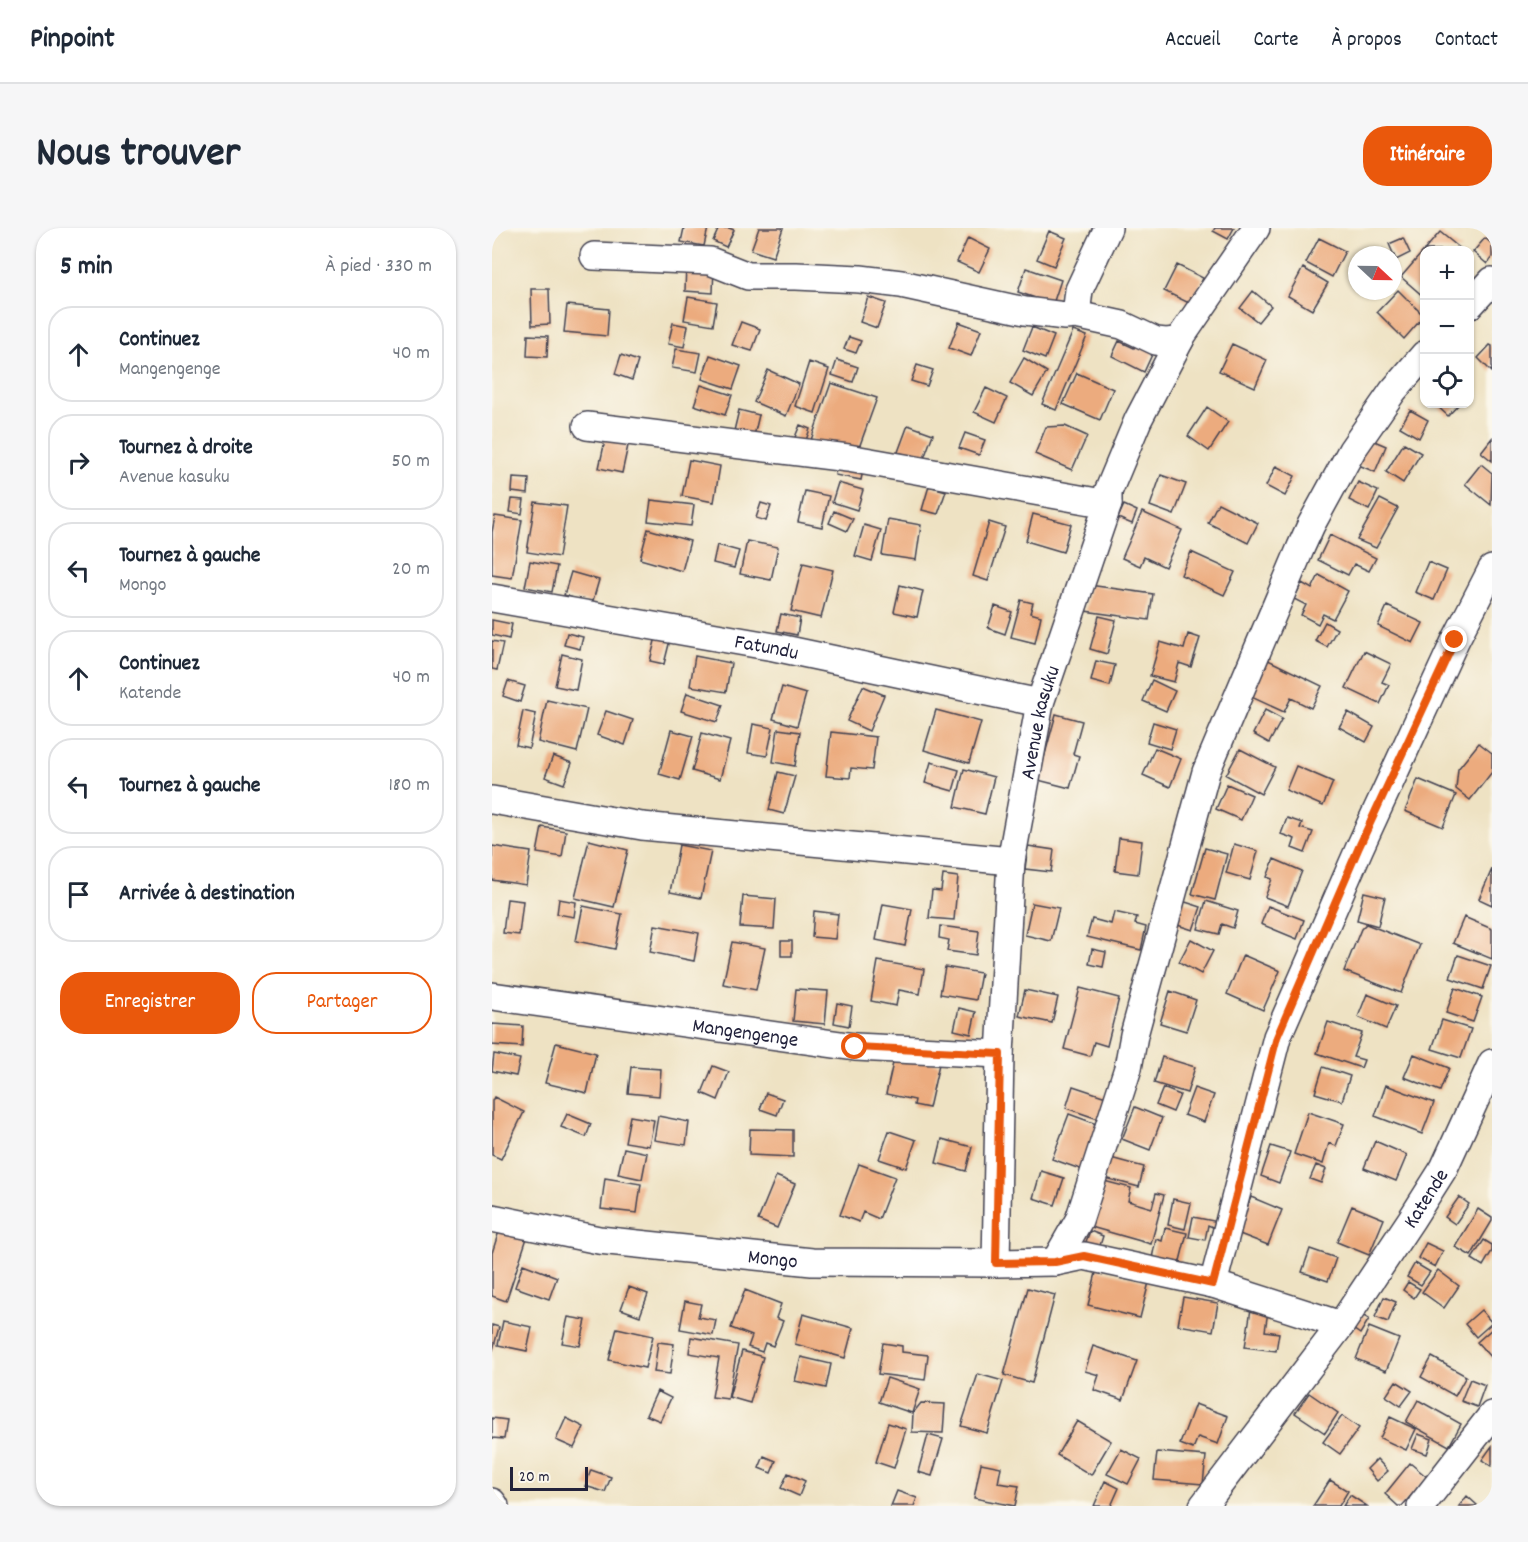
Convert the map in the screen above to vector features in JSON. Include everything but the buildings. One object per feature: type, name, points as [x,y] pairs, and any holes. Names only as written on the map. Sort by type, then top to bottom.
[{"type":"street","points":[[1076,315],[1079,290],[1108,228]]},
{"type":"street","name":"Avenue kasuku","points":[[996,1263],[1000,1054],[1011,861],[1040,703],[1108,504],[1108,492],[1138,420],[1180,340],[1256,228]]},
{"type":"street","points":[[594,256],[710,261],[748,276],[860,279],[922,288],[1025,311],[1065,316],[1076,315],[1122,325],[1156,341],[1180,340]]},
{"type":"street","points":[[1474,301],[1492,281]]},
{"type":"street","points":[[1055,1262],[1078,1220],[1128,1068],[1134,1035],[1206,772],[1311,525],[1352,450],[1393,392],[1420,361]]},
{"type":"street","points":[[587,426],[848,458],[1108,504]]},
{"type":"street","points":[[1213,1284],[1277,1037],[1359,847],[1455,640],[1492,569]]},
{"type":"street","name":"Fatundu","points":[[492,598],[774,647],[1040,703]]},
{"type":"street","points":[[492,800],[642,826],[1011,861]]},
{"type":"street","name":"Mangengenge","points":[[492,996],[855,1047],[1000,1054]]},
{"type":"street","name":"Katende","points":[[1203,1506],[1341,1325],[1444,1168],[1492,1063]]},
{"type":"street","name":"Mongo","points":[[492,1218],[599,1240],[812,1262],[1055,1262]]},
{"type":"street","points":[[1055,1262],[1084,1256],[1213,1284],[1341,1325]]},
{"type":"street","points":[[1421,1506],[1492,1415]]},
{"type":"street","points":[[492,1502],[495,1506]]},
{"type":"route","points":[[855,1047],[1000,1054],[996,1263],[1055,1262],[1084,1256],[1213,1284],[1277,1037],[1359,847],[1455,640]]}]
